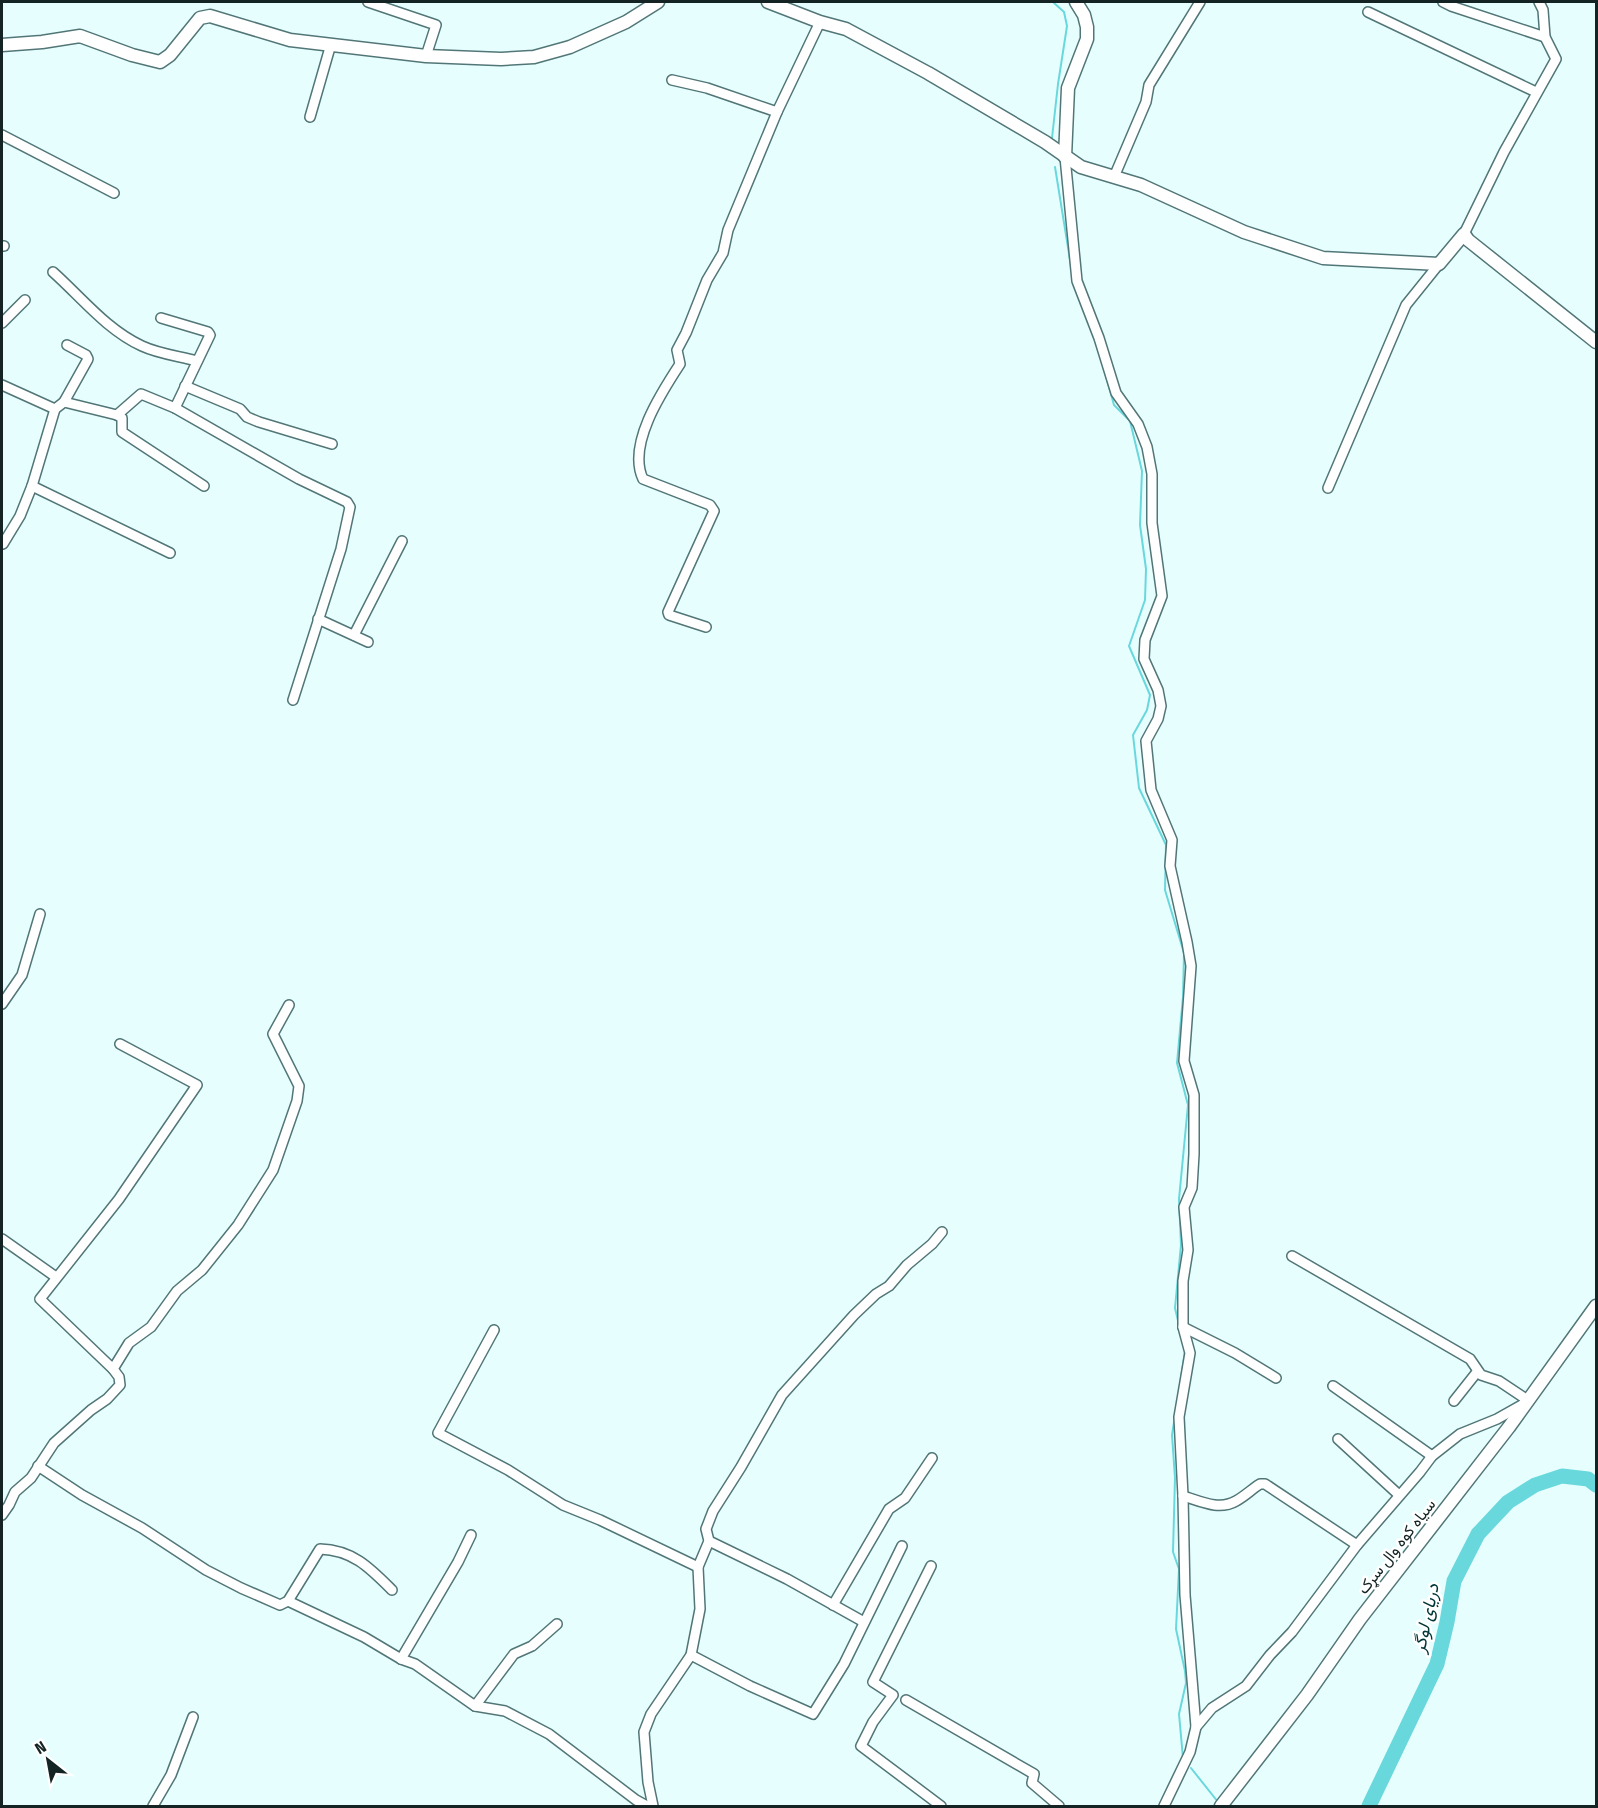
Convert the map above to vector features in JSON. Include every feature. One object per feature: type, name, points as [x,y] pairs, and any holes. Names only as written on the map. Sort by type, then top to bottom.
[{"type":"street","points":[[368,2],[436,25],[426,56]]},
{"type":"street","points":[[2,45],[80,36],[132,55],[160,62],[170,55],[200,18],[210,16],[290,40],[426,56],[501,59],[552,53],[610,30],[658,2]]},
{"type":"street","points":[[768,2],[820,22],[846,29],[928,73],[1045,142],[1081,167],[1141,185],[1244,232],[1323,258],[1438,264]]},
{"type":"street","points":[[1076,2],[1084,15],[1087,27],[1086,39],[1068,88],[1065,157],[1077,281],[1099,338],[1116,393],[1138,424],[1147,447],[1152,474],[1152,523],[1162,596],[1145,640],[1144,659],[1158,690],[1161,706],[1158,719],[1146,741],[1151,790],[1172,840],[1170,866],[1191,966],[1184,1061],[1194,1095],[1194,1154],[1192,1188],[1184,1207],[1188,1250],[1183,1281],[1184,1327],[1190,1353],[1179,1417],[1185,1595],[1196,1727],[1190,1752],[1164,1806]]},
{"type":"street","points":[[1114,177],[1146,102],[1149,85],[1200,2]]},
{"type":"street","points":[[1443,2],[1545,37]]},
{"type":"street","points":[[1329,488],[1406,305],[1464,234],[1536,92],[1556,59],[1545,37],[1543,10],[1539,2]]},
{"type":"street","points":[[1368,12],[1536,92]]},
{"type":"street","points":[[706,627],[669,615],[668,612],[714,511],[710,505],[644,479],[640,473],[639,456],[642,434],[680,364],[677,350],[707,280],[723,253],[728,230],[777,112],[820,22]]},
{"type":"street","points":[[310,117],[331,44]]},
{"type":"street","points":[[672,80],[707,88],[777,112]]},
{"type":"street","points":[[2,135],[114,193]]},
{"type":"street","points":[[1464,234],[1468,240],[1518,281],[1596,342]]},
{"type":"street","points":[[53,272],[104,321],[126,338],[145,348],[196,361]]},
{"type":"street","points":[[2,323],[25,300]]},
{"type":"street","points":[[161,318],[210,333],[210,338],[196,361],[175,408]]},
{"type":"street","points":[[3,544],[20,516],[32,486],[55,410],[64,402],[88,359],[86,355],[67,345]]},
{"type":"street","points":[[2,385],[55,410]]},
{"type":"street","points":[[185,386],[240,409],[247,417],[259,422],[332,444]]},
{"type":"street","points":[[117,415],[141,394],[175,408],[279,468],[349,504],[341,549],[293,700]]},
{"type":"street","points":[[64,402],[117,415],[122,418],[122,432],[204,486]]},
{"type":"street","points":[[32,486],[170,553]]},
{"type":"street","points":[[354,635],[402,541]]},
{"type":"street","points":[[318,619],[368,642]]},
{"type":"street","points":[[2,1004],[22,975],[40,914]]},
{"type":"street","points":[[113,1369],[129,1343],[151,1327],[177,1291],[202,1270],[238,1225],[273,1170],[297,1101],[298,1086],[273,1034],[289,1005]]},
{"type":"street","points":[[2,1515],[15,1492],[31,1478],[54,1443],[68,1429],[108,1399],[120,1384],[119,1377],[113,1369],[40,1299],[119,1199],[196,1085],[120,1044]]},
{"type":"street","points":[[653,1806],[648,1782],[644,1732],[651,1714],[691,1655],[700,1609],[698,1567],[709,1541],[706,1529],[713,1511],[782,1395],[854,1315],[876,1294],[889,1286],[907,1265],[932,1244],[942,1232]]},
{"type":"street","points":[[2,1239],[56,1277]]},
{"type":"street","points":[[1196,1727],[1212,1708],[1246,1686],[1270,1655],[1292,1632],[1357,1545],[1432,1456],[1460,1434],[1497,1419],[1529,1401],[1498,1380],[1481,1375],[1470,1359],[1292,1256]]},
{"type":"street","name":"سیاه کوه وال سړک","points":[[1223,1804],[1307,1695],[1360,1619],[1529,1401],[1596,1306]]},
{"type":"street","points":[[1184,1327],[1235,1353],[1276,1378]]},
{"type":"street","points":[[494,1330],[438,1433],[508,1470],[563,1505],[600,1520],[698,1567]]},
{"type":"street","points":[[1454,1401],[1477,1372]]},
{"type":"street","points":[[1333,1386],[1432,1456]]},
{"type":"street","points":[[1338,1439],[1399,1495]]},
{"type":"street","points":[[833,1605],[889,1509],[904,1498],[932,1458]]},
{"type":"street","points":[[38,1466],[82,1495],[142,1528],[206,1570],[280,1605],[288,1601],[320,1549],[332,1550],[366,1564],[393,1590]]},
{"type":"street","points":[[1183,1496],[1215,1506],[1224,1506],[1235,1502],[1260,1484],[1265,1484],[1357,1545]]},
{"type":"street","points":[[401,1659],[458,1562],[471,1535]]},
{"type":"street","points":[[709,1541],[787,1579],[864,1622]]},
{"type":"street","points":[[691,1655],[750,1686],[813,1714],[839,1674],[902,1546]]},
{"type":"street","points":[[931,1566],[873,1682],[893,1695],[873,1722],[861,1746],[941,1806]]},
{"type":"street","points":[[288,1601],[415,1664],[476,1706],[505,1711],[549,1734],[647,1806]]},
{"type":"street","points":[[476,1706],[514,1654],[532,1646],[557,1624]]},
{"type":"street","points":[[906,1700],[1034,1774],[1032,1783],[1059,1806]]},
{"type":"street","points":[[153,1806],[171,1774],[193,1717]]},
{"type":"waterway","points":[[1052,138],[1067,26],[1064,12],[1053,2]]},
{"type":"waterway","points":[[1055,167],[1071,266]]},
{"type":"waterway","points":[[1099,351],[1114,405],[1130,421],[1142,471],[1140,525],[1146,569],[1145,600],[1129,646],[1150,695],[1147,710],[1133,735],[1139,788],[1166,845],[1165,890],[1184,953],[1177,1063],[1188,1105],[1179,1199],[1181,1245],[1175,1308],[1179,1325]]},
{"type":"waterway","points":[[1177,1405],[1185,1351]]},
{"type":"waterway","points":[[1175,1416],[1172,1435],[1175,1478],[1173,1552],[1179,1569],[1176,1629],[1186,1683],[1179,1714],[1183,1758]]},
{"type":"waterway","name":"دریای لوگر","points":[[1369,1806],[1437,1664],[1454,1581],[1478,1534],[1508,1502],[1535,1485],[1562,1476],[1588,1479],[1596,1485]]},
{"type":"waterway","points":[[1191,1768],[1218,1802]]}]
